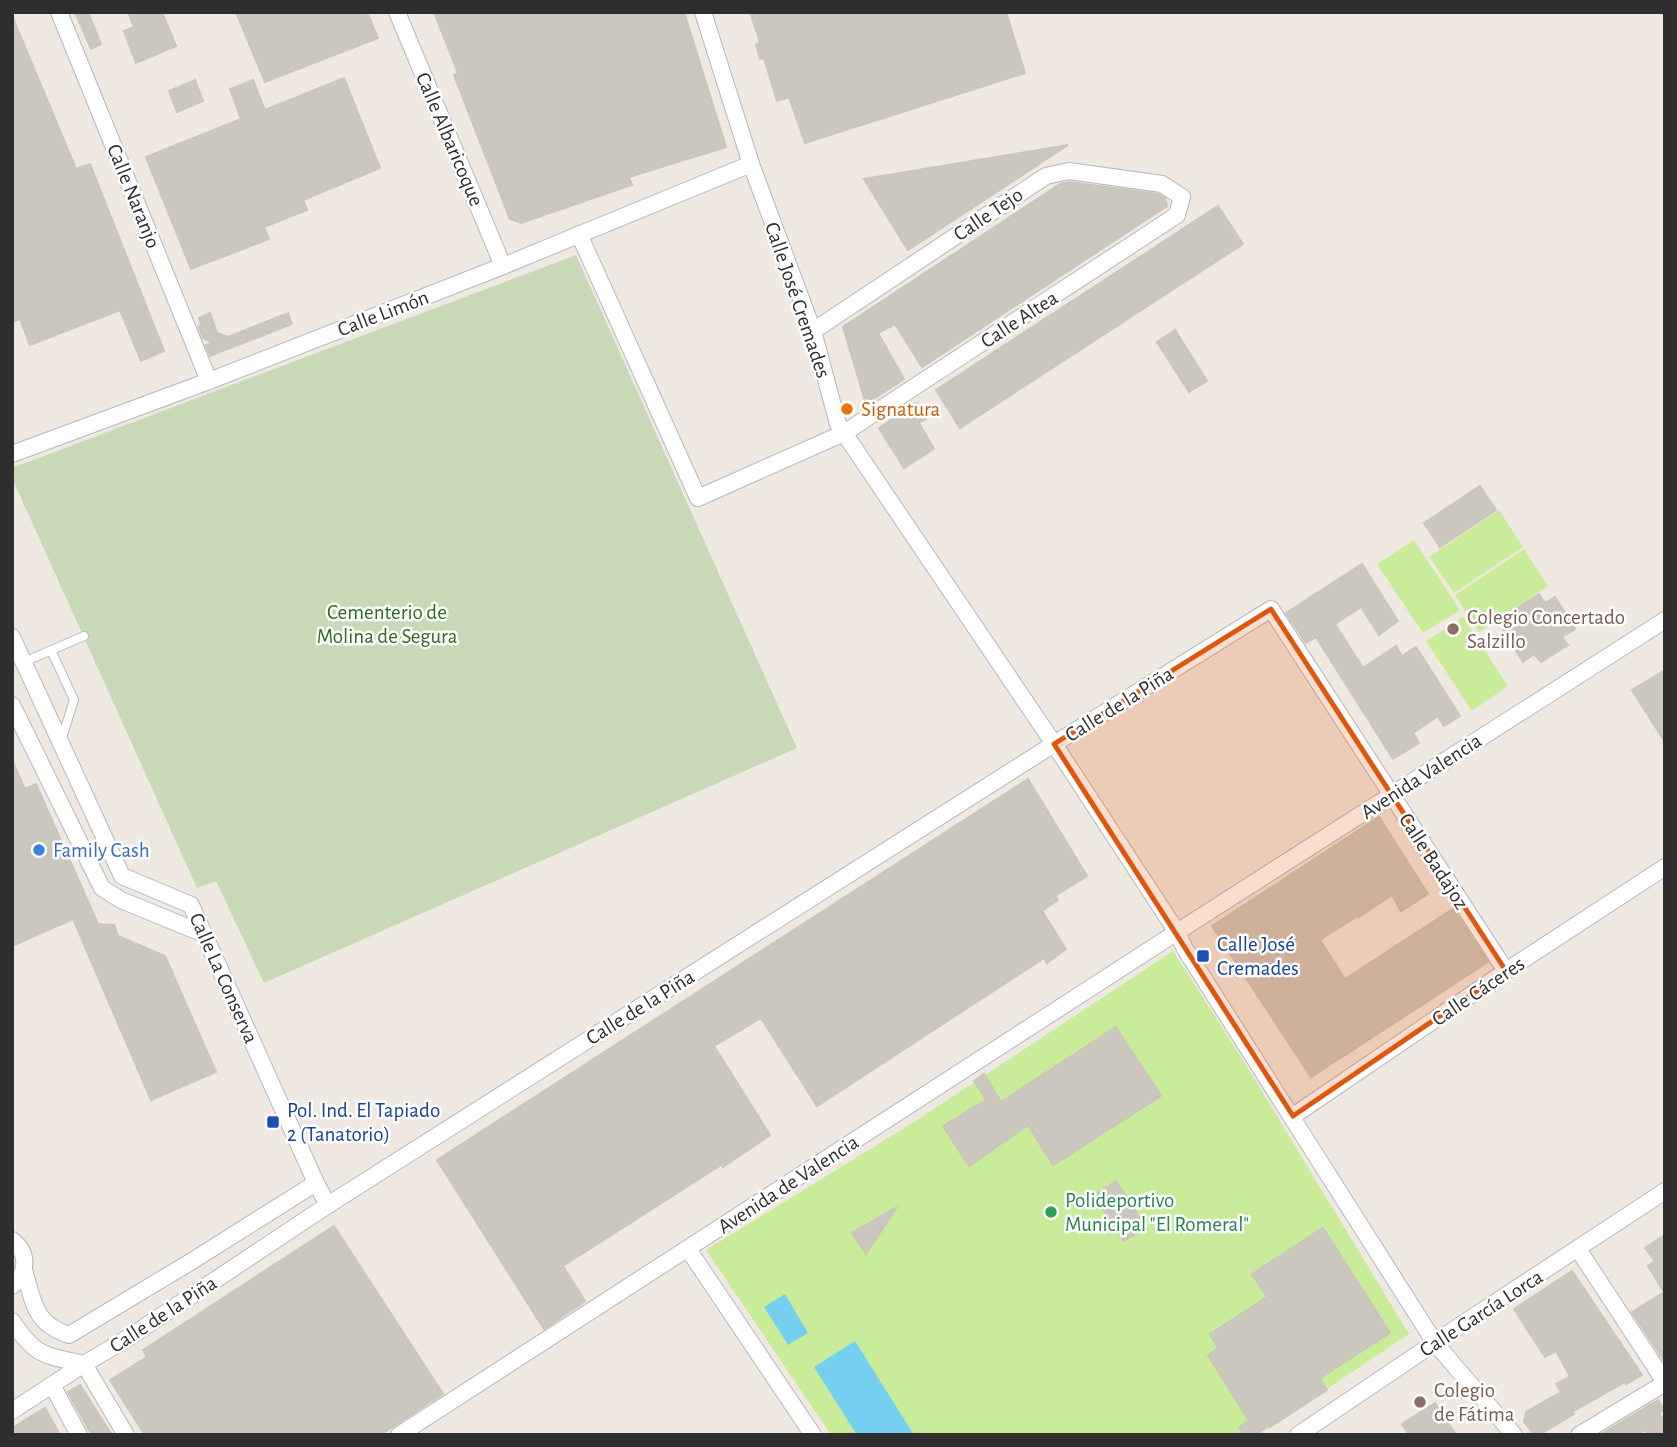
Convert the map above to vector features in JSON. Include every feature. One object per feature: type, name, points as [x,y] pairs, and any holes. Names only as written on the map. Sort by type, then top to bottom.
[{"type":"street","name":"Calle Naranjo","points":[[59,12],[209,381]]},
{"type":"street","name":"Calle Albaricoque","points":[[397,12],[503,266]]},
{"type":"street","name":"Calle José Cremades","points":[[703,12],[751,164],[813,331],[838,424],[1177,932],[1185,949],[1435,1342],[1514,1435]]},
{"type":"street","name":"Calle Limón","points":[[12,454],[209,381],[503,266],[751,164]]},
{"type":"street","name":"Calle Tejo","points":[[813,331],[1046,176],[1069,171],[1162,184],[1182,197]]},
{"type":"street","name":"Calle Altea","points":[[579,234],[698,498],[844,433],[1177,215],[1182,197]]},
{"type":"street","name":"Calle de la Piña","points":[[12,1411],[128,1338],[328,1205],[1054,744],[1271,610]]},
{"type":"street","name":"Calle Badajoz","points":[[1271,610],[1506,971]]},
{"type":"street","name":"Avenida Valencia","points":[[1177,932],[1665,620]]},
{"type":"street","name":"Calle La Conserva","points":[[12,637],[122,876],[191,905],[328,1205]]},
{"type":"street","points":[[12,705],[102,888],[121,900],[204,934]]},
{"type":"street","name":"Calle Cáceres","points":[[1293,1116],[1665,867]]},
{"type":"street","name":"Avenida de Valencia","points":[[399,1435],[1177,932]]},
{"type":"street","points":[[24,1270],[39,1317],[55,1331],[69,1335],[316,1183]]},
{"type":"street","name":"Calle García Lorca","points":[[1298,1435],[1665,1191]]},
{"type":"street","points":[[12,1240],[22,1250],[25,1260],[21,1278],[12,1286]]},
{"type":"street","points":[[688,1249],[813,1435]]},
{"type":"street","points":[[1578,1249],[1665,1383],[1578,1435]]},
{"type":"street","points":[[12,1321],[24,1340],[37,1352],[84,1364],[126,1435]]},
{"type":"street","points":[[52,1385],[79,1435]]},
{"type":"lane","points":[[24,662],[83,636]]},
{"type":"lane","points":[[51,650],[74,700],[61,741]]},
{"type":"highlighted area","points":[[1271,609],[1506,971],[1293,1116],[1054,744]]},
{"type":"green space","name":"Cementerio de Molina de Segura","points":[[576,255],[797,748],[264,983],[216,881],[197,888],[12,478],[12,468]]},
{"type":"green space","points":[[1499,510],[1523,547],[1454,593],[1429,557]]},
{"type":"green space","points":[[1414,540],[1460,610],[1423,633],[1377,564]]},
{"type":"green space","points":[[1524,549],[1548,586],[1479,632],[1455,595]]},
{"type":"green space","points":[[1463,617],[1508,686],[1472,711],[1426,641]]},
{"type":"green space","name":"Polideportivo Municipal \"El Romeral\"","points":[[1173,951],[1241,1057],[1409,1334],[1258,1435],[831,1435],[706,1250],[914,1122]]},
{"type":"water","points":[[785,1294],[808,1333],[788,1345],[764,1307]]},
{"type":"water","points":[[855,1341],[914,1435],[857,1435],[814,1367]]},
{"type":"building","points":[[75,12],[88,12],[101,44],[91,49]]},
{"type":"building","points":[[128,12],[162,12],[176,46],[136,63],[124,31],[134,27]]},
{"type":"building","points":[[236,12],[367,12],[378,38],[265,82]]},
{"type":"building","points":[[434,12],[684,12],[726,147],[629,177],[632,185],[521,223],[510,219],[454,75],[458,73]]},
{"type":"building","points":[[750,12],[1006,12],[1025,73],[805,143],[789,97],[777,101],[764,58],[760,59],[756,45],[760,42]]},
{"type":"building","points":[[12,16],[76,169],[90,164],[164,351],[141,361],[120,310],[30,345],[20,319],[12,322]]},
{"type":"building","points":[[344,78],[380,168],[303,200],[307,210],[264,227],[269,239],[191,269],[146,157],[241,119],[230,89],[253,80],[265,110]]},
{"type":"building","points":[[195,80],[203,101],[177,112],[169,91]]},
{"type":"building","points":[[1068,145],[908,250],[864,179]]},
{"type":"building","points":[[1069,182],[1158,194],[1165,198],[1167,206],[922,367],[895,324],[878,333],[904,379],[866,404],[843,327],[1060,184]]},
{"type":"building","points":[[1218,206],[1243,244],[960,428],[936,390]]},
{"type":"building","points":[[210,313],[217,333],[228,337],[288,313],[292,324],[210,356],[206,345],[213,343],[203,338],[199,318]]},
{"type":"building","points":[[1175,330],[1207,381],[1189,392],[1157,342]]},
{"type":"building","points":[[917,403],[926,419],[919,423],[934,449],[904,468],[879,428]]},
{"type":"building","points":[[1480,486],[1496,510],[1440,547],[1424,523]]},
{"type":"building","points":[[1362,564],[1398,621],[1379,635],[1361,607],[1335,624],[1363,668],[1396,646],[1402,656],[1416,647],[1460,716],[1444,726],[1438,716],[1413,733],[1419,743],[1393,759],[1316,637],[1306,643],[1286,613]]},
{"type":"building","points":[[1539,594],[1545,603],[1555,597],[1575,629],[1562,637],[1568,645],[1541,662],[1534,654],[1523,662],[1503,630],[1513,623],[1508,614]]},
{"type":"building","points":[[1665,670],[1665,742],[1632,690]]},
{"type":"building","points":[[12,760],[25,789],[36,784],[98,924],[114,925],[118,936],[165,956],[216,1072],[151,1100],[73,919],[12,946]]},
{"type":"building","points":[[1028,779],[1087,876],[1055,896],[1058,900],[1042,911],[1066,949],[1047,963],[1044,958],[817,1106],[761,1018],[714,1046],[770,1135],[563,1266],[585,1301],[544,1329],[437,1160]]},
{"type":"building","points":[[1379,817],[1428,894],[1401,911],[1392,895],[1320,940],[1345,979],[1453,909],[1488,962],[1311,1077],[1212,926]]},
{"type":"building","points":[[1116,1027],[1161,1096],[1053,1165],[1028,1125],[969,1166],[943,1126],[986,1100],[974,1081],[984,1074],[1001,1102]]},
{"type":"building","points":[[1116,1181],[1146,1227],[1124,1241],[1094,1196]]},
{"type":"building","points":[[897,1207],[866,1254],[852,1233]]},
{"type":"building","points":[[334,1226],[443,1394],[380,1435],[145,1435],[110,1380],[147,1357],[143,1350]]},
{"type":"building","points":[[1323,1228],[1390,1333],[1320,1378],[1327,1390],[1270,1427],[1269,1425],[1254,1435],[1244,1435],[1239,1427],[1249,1421],[1208,1355],[1218,1348],[1210,1334],[1267,1297],[1252,1274]]},
{"type":"building","points":[[1665,1235],[1665,1362],[1632,1312],[1664,1292],[1648,1266],[1655,1261],[1645,1248]]},
{"type":"building","points":[[1572,1271],[1642,1375],[1626,1384],[1625,1382],[1535,1435],[1524,1422],[1526,1412],[1561,1392],[1556,1384],[1570,1376],[1556,1351],[1545,1357],[1514,1309]]},
{"type":"building","points":[[80,1385],[112,1435],[92,1435],[68,1392]]},
{"type":"building","points":[[1658,1400],[1664,1410],[1659,1413],[1665,1423],[1665,1435],[1648,1435],[1645,1430],[1637,1435],[1600,1435]]},
{"type":"building","points":[[1435,1403],[1456,1435],[1409,1435],[1402,1424]]},
{"type":"building","points":[[45,1408],[60,1435],[12,1435],[12,1428]]},
{"type":"place","name":"Signatura","points":[[847,409]]},
{"type":"place","name":"Colegio Concertado Salzillo","points":[[1453,629]]},
{"type":"place","name":"Family Cash","points":[[39,850]]},
{"type":"place","name":"Calle José Cremades","points":[[1203,956]]},
{"type":"place","name":"Pol. Ind. El Tapiado 2 (Tanatorio)","points":[[273,1122]]},
{"type":"place","name":"Polideportivo Municipal \"El Romeral\"","points":[[1051,1212]]},
{"type":"place","name":"Colegio de Fátima","points":[[1420,1402]]}]
